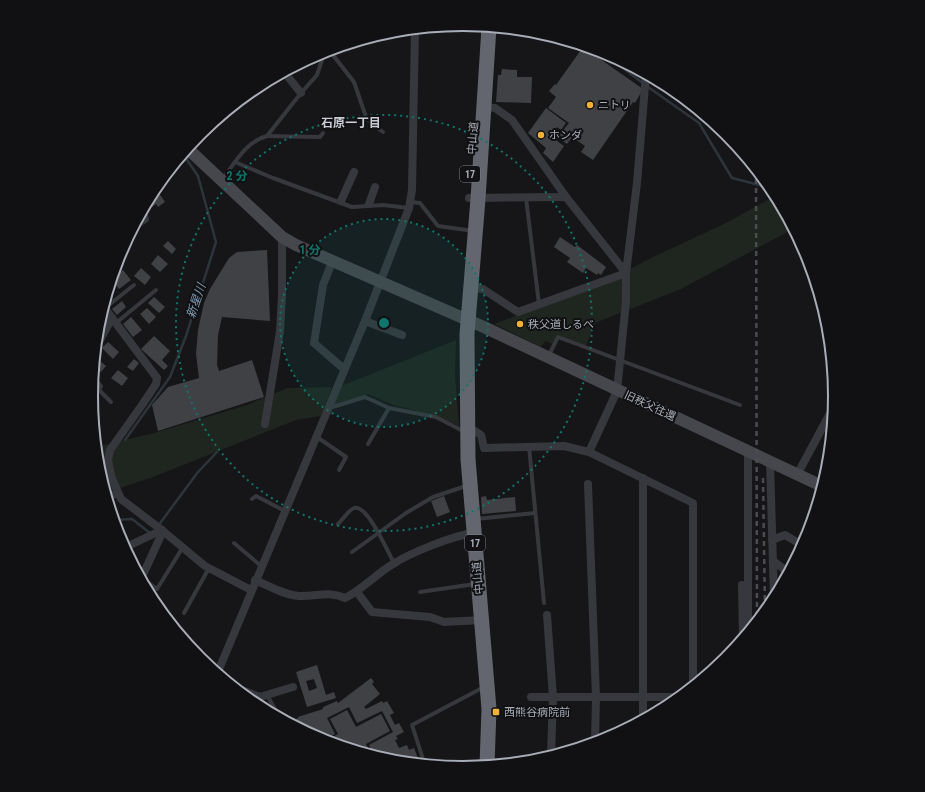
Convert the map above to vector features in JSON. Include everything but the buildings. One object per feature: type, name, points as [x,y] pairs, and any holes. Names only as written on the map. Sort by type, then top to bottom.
[{"type":"highway","name":"中山道","points":[[473,322],[460,307],[466,230],[473,198],[484,107],[483,32]]},
{"type":"highway","name":"中山道","points":[[483,32],[473,198],[470,287],[473,322],[467,432],[489,709],[487,760]]},
{"type":"street","points":[[220,668],[365,321],[410,205],[414,34]]},
{"type":"street","points":[[287,76],[301,93]]},
{"type":"street","points":[[589,452],[617,391],[626,301],[626,273],[637,184],[646,81]]},
{"type":"street","points":[[484,107],[495,108],[512,120],[566,197],[626,273]]},
{"type":"street","name":"旧秩父往還","points":[[191,152],[282,236],[296,245],[332,262],[473,322],[816,484]]},
{"type":"street","points":[[341,201],[354,172]]},
{"type":"street","points":[[369,204],[375,187]]},
{"type":"street","points":[[473,198],[566,197]]},
{"type":"street","points":[[265,424],[280,331],[282,236]]},
{"type":"street","points":[[332,262],[323,285],[314,343],[344,369]]},
{"type":"street","points":[[470,287],[483,289],[518,312],[626,273]]},
{"type":"street","points":[[108,312],[157,378],[156,384],[110,450],[108,460],[121,499],[163,530],[208,568],[251,590]]},
{"type":"street","points":[[103,337],[114,321]]},
{"type":"street","points":[[365,321],[402,335]]},
{"type":"street","points":[[797,475],[827,419]]},
{"type":"street","points":[[467,432],[474,431],[481,435],[484,448],[564,446],[589,452],[693,503],[693,679]]},
{"type":"street","points":[[748,452],[748,623]]},
{"type":"street","points":[[770,462],[774,587]]},
{"type":"street","points":[[643,478],[643,713]]},
{"type":"street","points":[[588,484],[596,698],[595,736]]},
{"type":"street","points":[[112,495],[118,493]]},
{"type":"street","points":[[256,580],[290,595],[301,596],[334,593],[345,598],[357,592],[394,563],[474,526]]},
{"type":"street","points":[[130,545],[163,530]]},
{"type":"street","points":[[144,573],[163,530]]},
{"type":"street","points":[[772,540],[785,535],[797,543]]},
{"type":"street","points":[[773,561],[784,569]]},
{"type":"street","points":[[742,585],[743,630]]},
{"type":"street","points":[[357,592],[372,612],[430,617],[444,622],[482,620]]},
{"type":"street","points":[[547,615],[553,697],[551,750]]},
{"type":"street","points":[[252,694],[260,697],[294,687]]},
{"type":"street","points":[[531,698],[667,698]]},
{"type":"lane","points":[[333,55],[354,82],[366,116],[372,124],[383,132]]},
{"type":"lane","points":[[267,136],[317,75],[322,59]]},
{"type":"lane","points":[[222,181],[242,151],[260,138],[267,136],[320,137],[322,133]]},
{"type":"lane","points":[[235,162],[273,178],[352,206],[369,204],[410,205],[420,203],[438,226],[466,230]]},
{"type":"lane","points":[[526,198],[539,305]]},
{"type":"lane","points":[[110,303],[134,285]]},
{"type":"lane","points":[[114,321],[156,290]]},
{"type":"lane","points":[[548,358],[558,337],[740,405]]},
{"type":"lane","points":[[98,383],[101,386],[99,390],[111,402]]},
{"type":"lane","points":[[327,409],[365,397],[389,408],[436,417],[467,432]]},
{"type":"lane","points":[[368,444],[389,408]]},
{"type":"lane","points":[[316,437],[346,457],[339,470]]},
{"type":"lane","points":[[529,446],[544,603]]},
{"type":"lane","points":[[352,552],[378,532],[433,497],[470,484]]},
{"type":"lane","points":[[252,499],[256,496],[285,511]]},
{"type":"lane","points":[[338,524],[353,509],[357,508],[362,510],[378,532],[394,563]]},
{"type":"lane","points":[[474,526],[535,513]]},
{"type":"lane","points":[[234,543],[261,566]]},
{"type":"lane","points":[[150,585],[157,589],[183,547]]},
{"type":"lane","points":[[184,613],[208,568]]},
{"type":"lane","points":[[420,592],[479,584]]},
{"type":"lane","points":[[423,759],[412,725],[487,686]]},
{"type":"lane","points":[[267,695],[275,709]]},
{"type":"shaded area","points":[[770,199],[788,232],[681,289],[595,323],[586,346],[557,335],[553,344],[545,341],[541,347],[494,324],[603,283],[653,257],[726,223]]},
{"type":"shaded area","points":[[456,340],[455,375],[459,426],[438,416],[393,405],[368,394],[328,406],[341,386]]},
{"type":"shaded area","points":[[332,387],[321,416],[296,420],[153,477],[110,491],[101,446],[154,433],[247,405],[287,388]]},
{"type":"waterway","points":[[625,70],[644,84]]},
{"type":"waterway","points":[[648,87],[699,123],[732,178],[760,185]]},
{"type":"waterway","name":"新星川","points":[[125,440],[170,377],[186,336],[216,242],[198,176],[186,158]]},
{"type":"waterway","name":"新星川","points":[[158,526],[198,472],[217,452]]},
{"type":"waterway","name":"新星川","points":[[119,520],[132,519],[150,533]]},
{"type":"railway","points":[[756,179],[757,611]]},
{"type":"railway","points":[[763,478],[765,601]]},
{"type":"place","name":"ニトリ","points":[[590,105]]},
{"type":"place","name":"ホンダ","points":[[541,135]]},
{"type":"place","name":"秩父道しるべ","points":[[520,324]]},
{"type":"place","name":"西熊谷病院前","points":[[496,712]]},
{"type":"district","name":"石原一丁目","points":[[351,123]]}]
